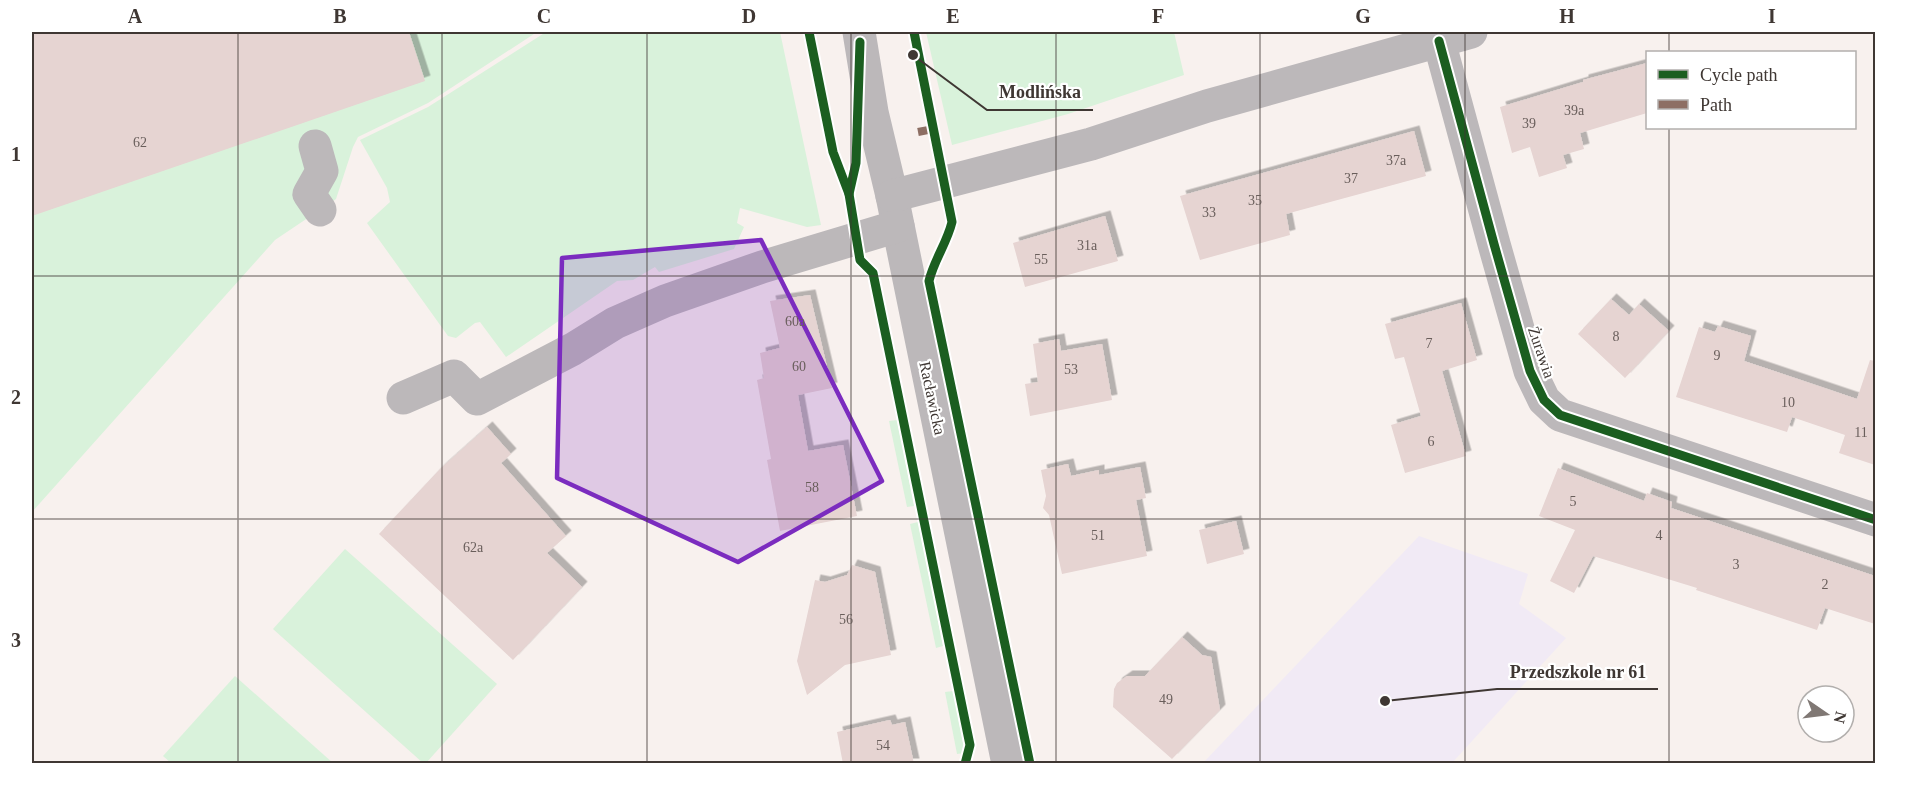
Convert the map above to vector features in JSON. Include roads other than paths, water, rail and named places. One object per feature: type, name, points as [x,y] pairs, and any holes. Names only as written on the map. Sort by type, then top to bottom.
[{"type":"street","name":"Racławicka","points":[[859,32],[872,112],[895,211],[1008,764]]},
{"type":"street","points":[[403,398],[454,376],[477,399],[573,349],[615,323],[665,301],[762,267],[895,211],[1207,106],[1470,32]]},
{"type":"street","name":"Żurawia","points":[[1439,41],[1530,371],[1544,400],[1560,415],[1875,520]]},
{"type":"street","points":[[315,146],[322,171],[309,194],[320,210]]},
{"type":"place","name":"Modlińska","points":[[913,55]]},
{"type":"place","name":"Przedszkole nr 61","points":[[1385,701]]}]
